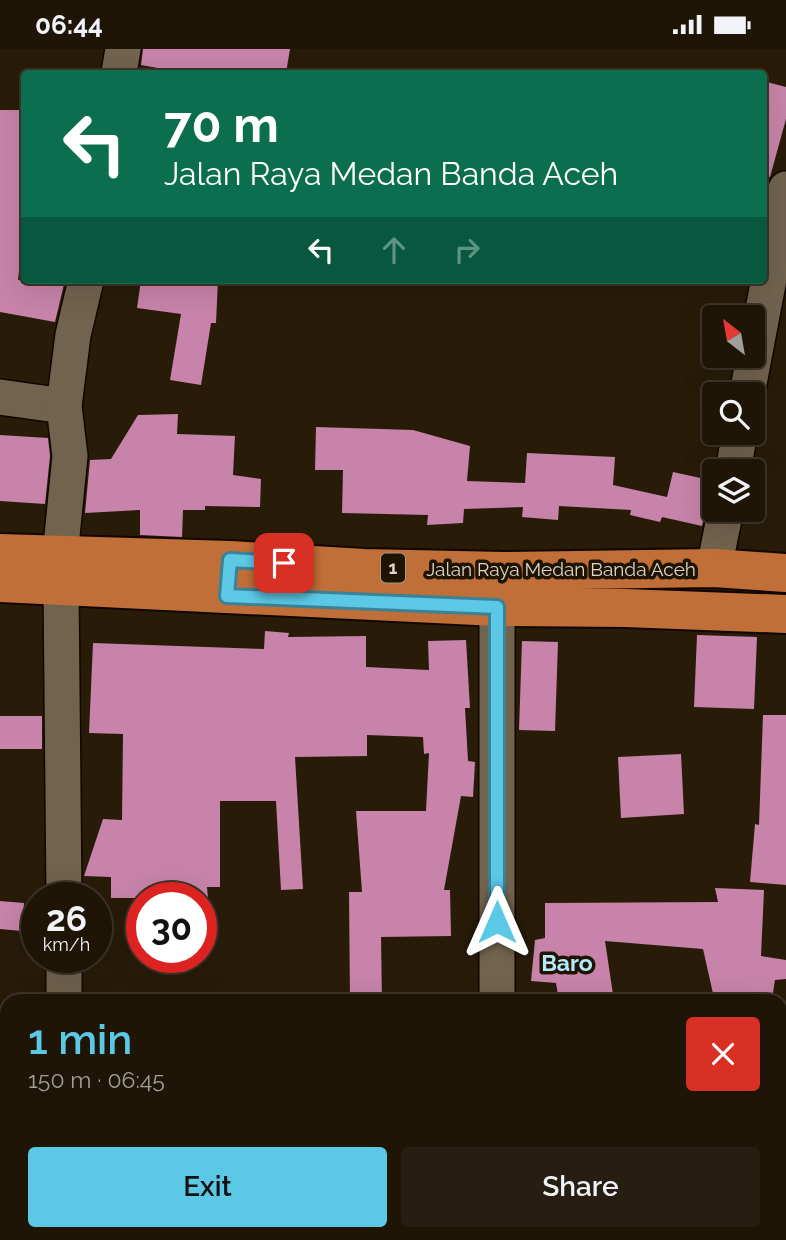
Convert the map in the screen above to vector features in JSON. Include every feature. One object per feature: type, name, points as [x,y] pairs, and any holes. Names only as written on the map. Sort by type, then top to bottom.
[{"type":"highway","name":"Jalan Raya Medan Banda Aceh","points":[[0,552],[61,571]]},
{"type":"highway","name":"Jalan Raya Medan Banda Aceh","points":[[228,578],[364,568],[492,571],[715,568],[786,573]]},
{"type":"highway","name":"Jalan Raya Medan Banda Aceh","points":[[0,583],[61,571],[228,578],[497,607],[786,614]]},
{"type":"street","points":[[120,70],[123,49]]},
{"type":"street","points":[[749,382],[786,189]]},
{"type":"street","points":[[64,882],[61,571],[70,456],[64,406],[73,335],[85,284]]},
{"type":"street","points":[[0,397],[64,406]]},
{"type":"street","points":[[715,568],[724,522]]},
{"type":"street","points":[[497,607],[497,994]]},
{"type":"street","points":[[64,973],[64,994]]},
{"type":"building","points":[[143,49],[290,49],[286,70],[169,70],[141,65]]},
{"type":"building","points":[[767,82],[786,87],[786,119],[770,177],[767,177]]},
{"type":"building","points":[[0,110],[21,110],[21,250],[18,280],[21,280],[21,284],[64,284],[55,322],[0,312]]},
{"type":"building","points":[[140,284],[218,284],[216,323],[211,323],[201,385],[170,380],[181,314],[137,308]]},
{"type":"building","points":[[178,414],[177,434],[235,436],[233,475],[261,479],[260,507],[205,506],[205,510],[183,510],[182,537],[140,535],[140,510],[85,513],[90,460],[111,459],[138,415]]},
{"type":"building","points":[[316,427],[413,430],[470,446],[467,481],[525,483],[527,453],[615,457],[613,485],[667,497],[673,472],[702,478],[703,522],[702,526],[662,517],[660,522],[630,515],[631,510],[559,506],[558,520],[522,517],[523,507],[464,509],[463,523],[427,525],[428,515],[342,513],[343,470],[315,470]]},
{"type":"building","points":[[0,435],[48,438],[50,456],[45,504],[0,501]]},
{"type":"building","points":[[265,631],[289,633],[288,637],[366,636],[366,667],[429,670],[428,641],[466,640],[470,708],[465,708],[468,761],[475,762],[473,797],[461,796],[444,890],[450,890],[451,936],[381,937],[382,994],[350,994],[349,892],[362,892],[356,811],[426,811],[429,753],[424,754],[423,737],[367,735],[367,756],[295,757],[303,889],[281,890],[276,801],[220,801],[220,887],[217,887],[217,882],[126,882],[126,898],[112,898],[111,877],[84,876],[103,819],[122,820],[123,734],[89,733],[93,643],[264,649]]},
{"type":"building","points":[[697,635],[757,637],[754,709],[694,707]]},
{"type":"building","points":[[522,641],[558,642],[555,731],[519,730]]},
{"type":"building","points":[[763,715],[786,715],[786,885],[750,882],[755,824],[759,825]]},
{"type":"building","points":[[0,716],[42,716],[42,749],[0,749]]},
{"type":"building","points":[[681,754],[684,814],[621,818],[618,757]]},
{"type":"building","points":[[715,888],[764,890],[761,956],[786,960],[786,979],[775,980],[773,994],[713,994],[703,949],[605,941],[613,994],[558,994],[556,983],[531,981],[535,940],[545,938],[545,903],[718,902]]},
{"type":"building","points":[[0,901],[21,903],[21,931],[0,929]]},
{"type":"district","name":"Baro","points":[[567,963]]},
{"type":"route","points":[[284,563],[230,560],[227,596],[497,607],[497,922]]}]
